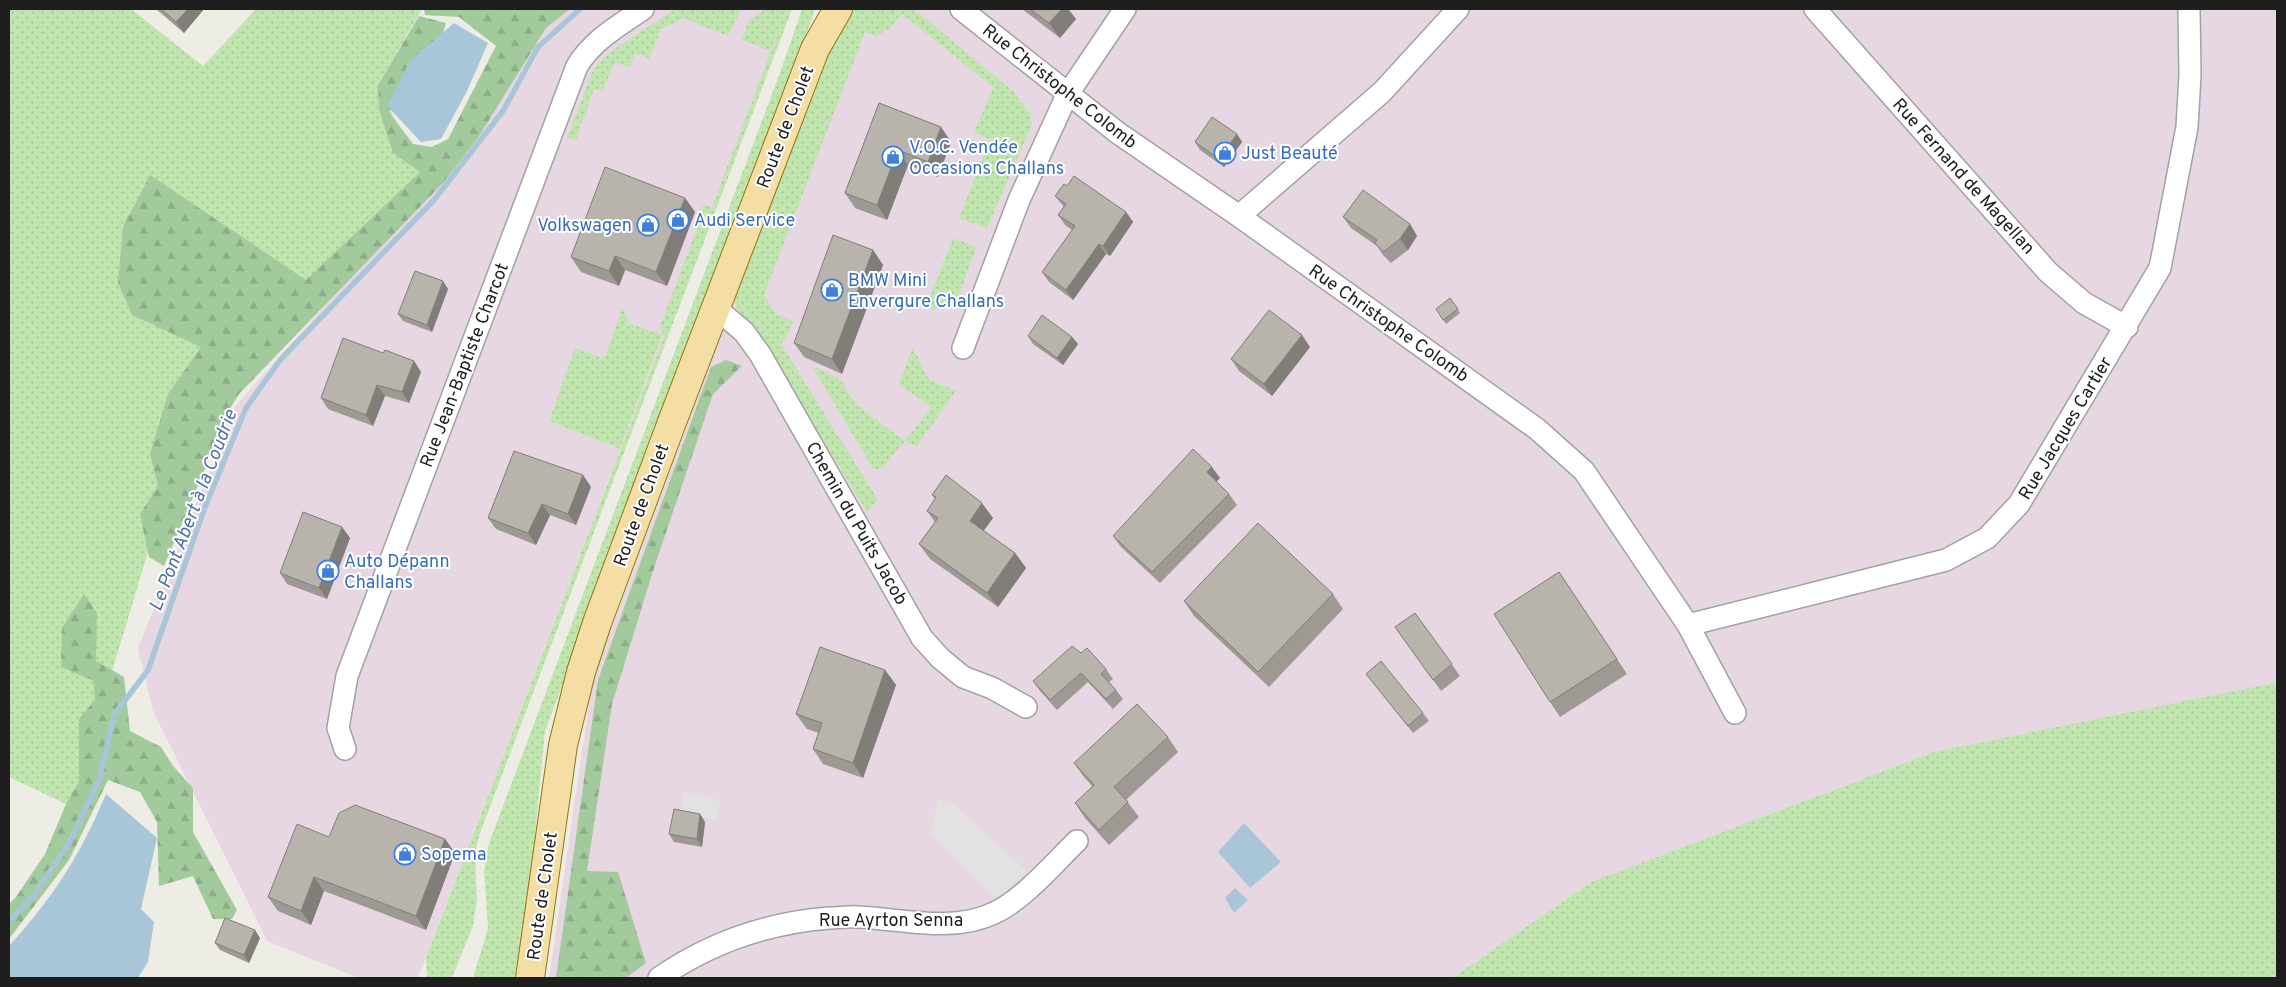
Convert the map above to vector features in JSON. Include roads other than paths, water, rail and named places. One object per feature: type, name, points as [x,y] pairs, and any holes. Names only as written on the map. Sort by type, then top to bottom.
[{"type":"main road","name":"Route de Cholet","points":[[815,49],[822,9]]},
{"type":"main road","name":"Route de Cholet","points":[[530,978],[563,745],[575,693],[597,623],[815,49],[838,9]]},
{"type":"street","name":"Rue Jean-Baptiste Charcot","points":[[346,749],[338,728],[347,676],[577,66],[585,53],[597,40],[643,9]]},
{"type":"street","name":"Rue Christophe Colomb","points":[[961,9],[1118,133],[1239,216],[1537,429],[1584,471],[1688,625],[1735,714]]},
{"type":"street","points":[[963,348],[1019,200],[1068,95],[1125,9]]},
{"type":"street","points":[[1239,216],[1382,92],[1458,9]]},
{"type":"street","name":"Rue Fernand de Magellan","points":[[1815,9],[2048,272],[2084,303],[2127,327]]},
{"type":"street","name":"Rue Jacques Cartier","points":[[1688,625],[1946,560],[1987,538],[2019,504],[2127,327],[2160,268],[2187,127],[2190,75],[2189,9]]},
{"type":"street","name":"Chemin du Puits Jacob","points":[[717,309],[744,332],[760,354],[922,638],[940,658],[962,676],[992,688],[1026,707]]},
{"type":"street","name":"Rue Ayrton Senna","points":[[659,978],[707,950],[750,931],[796,920],[857,916],[919,922],[957,923],[978,919],[995,913],[1019,897],[1078,841]]},
{"type":"water","points":[[454,23],[488,43],[467,91],[441,139],[421,142],[387,106],[410,61]]},
{"type":"water","points":[[106,794],[157,838],[141,909],[154,922],[148,962],[138,978],[9,978],[9,946],[39,910],[65,874],[76,856]]},
{"type":"water","points":[[1244,823],[1281,862],[1250,888],[1218,852]]},
{"type":"water","points":[[1235,888],[1248,900],[1234,913],[1225,898]]},
{"type":"waterway","name":"Le Pont Abert à la Coudrie","points":[[9,921],[35,894],[70,841],[99,781],[114,715],[148,670],[205,507],[246,408],[281,359],[434,200],[503,111],[538,47],[580,9]]},
{"type":"place","name":"Just Beauté","points":[[1225,153]]},
{"type":"place","name":"V.O.C. Vendée Occasions Challans","points":[[893,157]]},
{"type":"place","name":"Audi Service","points":[[678,220]]},
{"type":"place","name":"Volkswagen","points":[[648,225]]},
{"type":"place","name":"BMW Mini Envergure Challans","points":[[832,290]]},
{"type":"place","name":"Auto Dépann Challans","points":[[328,571]]},
{"type":"place","name":"Sopema","points":[[405,854]]}]
